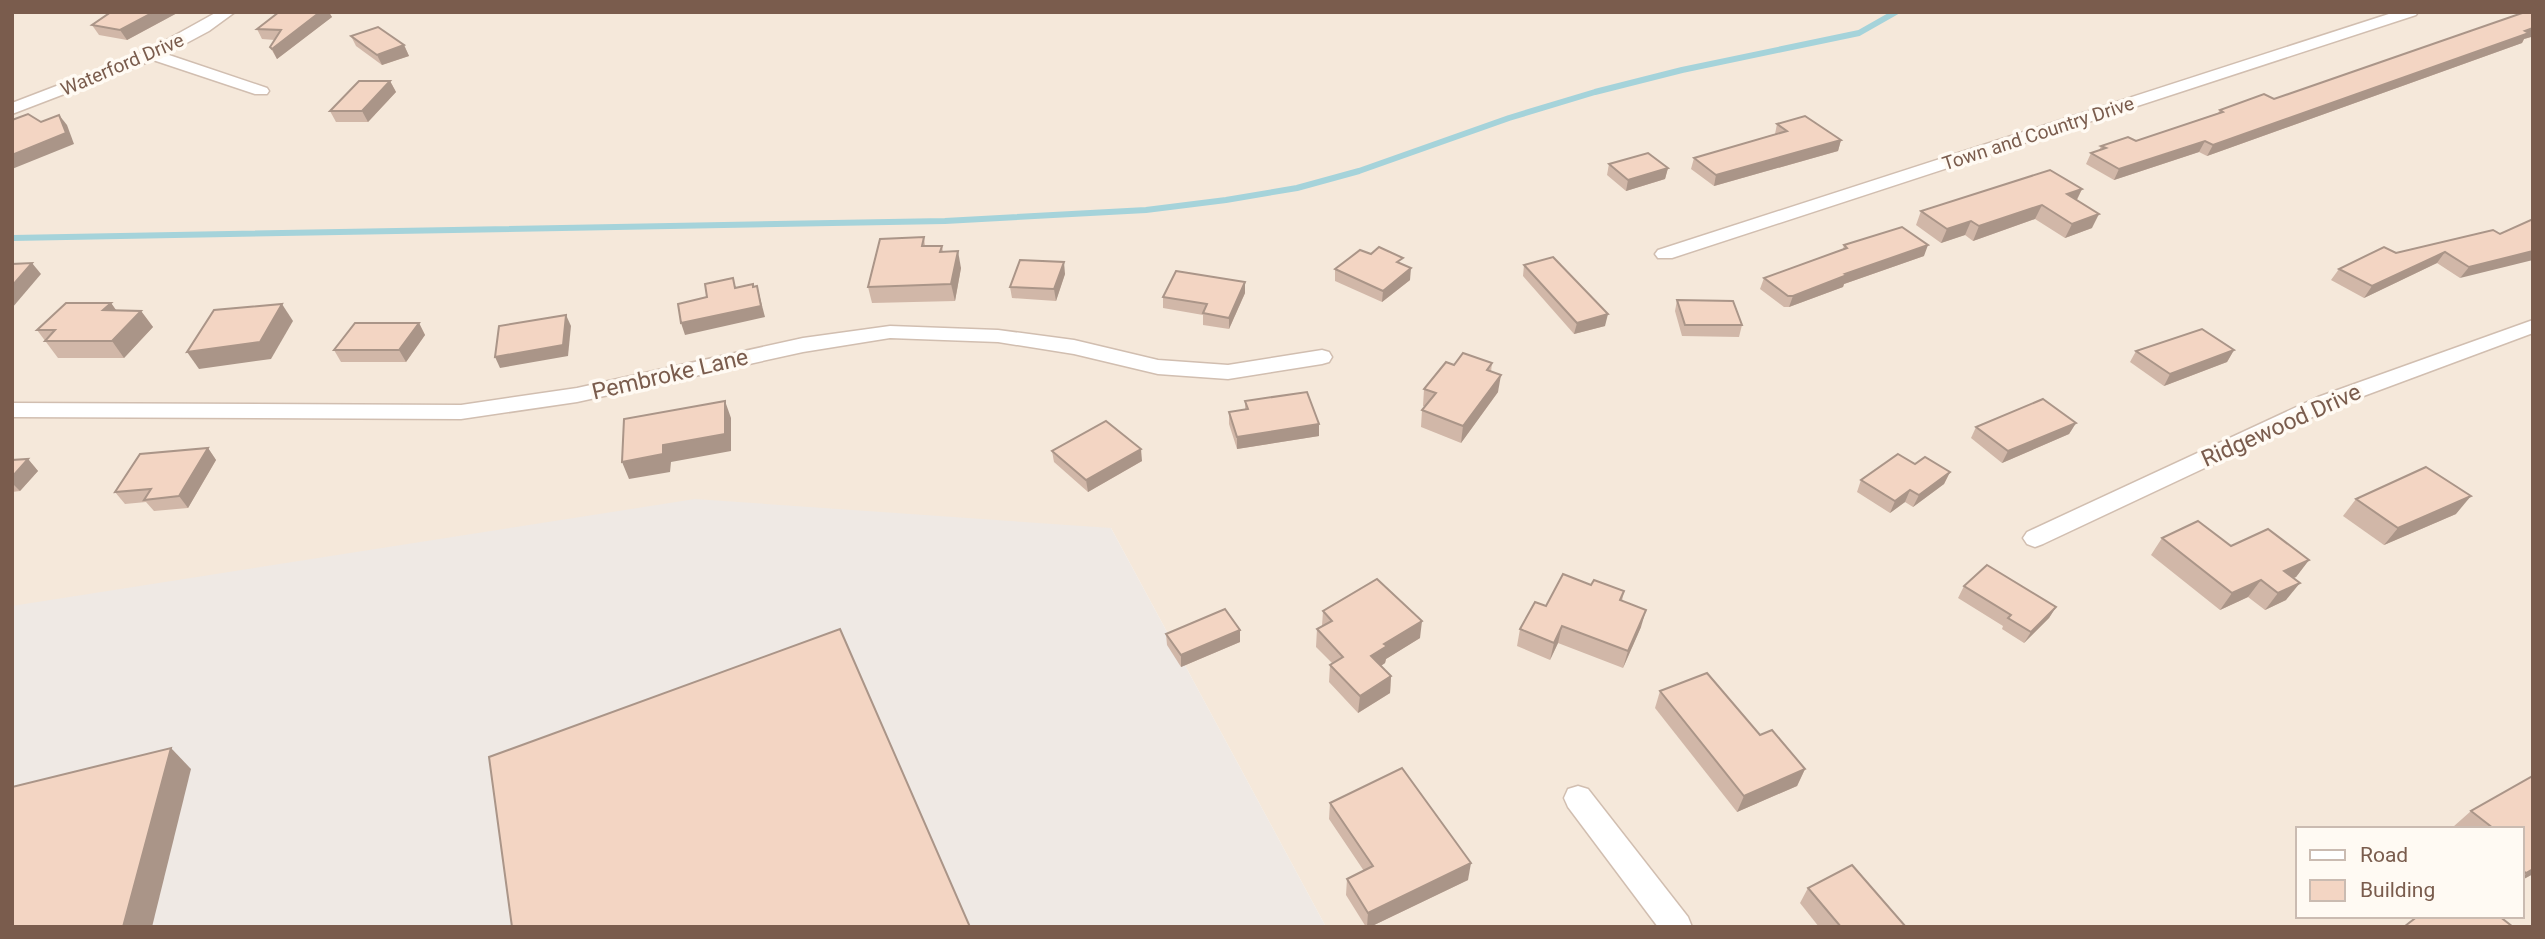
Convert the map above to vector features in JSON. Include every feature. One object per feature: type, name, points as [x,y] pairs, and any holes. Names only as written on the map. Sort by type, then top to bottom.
[{"type":"street","name":"Waterford Drive","points":[[12,109],[152,55],[208,26],[228,12]]},
{"type":"street","name":"Town and Country Drive","points":[[1665,254],[2411,12]]},
{"type":"street","points":[[152,55],[261,91]]},
{"type":"street","name":"Ridgewood Drive","points":[[2035,538],[2326,402],[2533,326]]},
{"type":"street","name":"Pembroke Lane","points":[[12,410],[461,412],[577,395],[803,345],[890,332],[998,336],[1074,347],[1158,367],[1228,372],[1322,358]]},
{"type":"street","points":[[1578,798],[1677,927]]},
{"type":"shaded area","points":[[12,12],[2533,12],[2533,927],[1326,927],[1111,528],[12,612]]},
{"type":"shaded area","points":[[695,499],[1111,528],[1326,927],[12,927],[12,606]]},
{"type":"building","points":[[111,12],[154,12],[120,30],[92,25]]},
{"type":"building","points":[[279,12],[320,12],[272,49],[270,47],[281,30],[257,29]]},
{"type":"building","points":[[2525,12],[2533,12],[2533,28],[2525,31],[2529,33],[2213,145],[2205,141],[2119,169],[2091,153],[2106,148],[2101,146],[2128,137],[2136,141],[2223,112],[2220,110],[2264,94],[2274,99]]},
{"type":"building","points":[[378,27],[404,45],[377,55],[351,36]]},
{"type":"building","points":[[359,81],[390,81],[362,111],[330,111]]},
{"type":"building","points":[[28,114],[41,122],[59,115],[66,133],[12,155],[12,120]]},
{"type":"building","points":[[1805,116],[1841,140],[1716,175],[1694,158],[1787,131],[1777,124]]},
{"type":"building","points":[[1648,153],[1668,168],[1628,180],[1609,164]]},
{"type":"building","points":[[2050,170],[2082,189],[2067,194],[2099,214],[2072,224],[2042,205],[1979,226],[1971,221],[1947,229],[1921,211]]},
{"type":"building","points":[[2533,219],[2533,251],[2469,267],[2445,252],[2372,286],[2339,269],[2384,247],[2396,253],[2493,230],[2500,234]]},
{"type":"building","points":[[1902,227],[1928,245],[1845,274],[1847,275],[1793,296],[1788,296],[1764,278],[1847,248],[1844,245]]},
{"type":"building","points":[[924,237],[922,246],[942,246],[940,252],[958,251],[951,284],[868,287],[880,239]]},
{"type":"building","points":[[1379,247],[1403,258],[1397,262],[1411,268],[1383,291],[1335,269],[1360,250],[1371,254]]},
{"type":"building","points":[[1553,257],[1608,314],[1577,323],[1524,265]]},
{"type":"building","points":[[1020,260],[1064,262],[1054,289],[1010,287]]},
{"type":"building","points":[[32,263],[12,286],[12,264]]},
{"type":"building","points":[[1176,271],[1245,282],[1229,318],[1203,313],[1207,304],[1163,297]]},
{"type":"building","points":[[733,278],[735,288],[753,284],[753,287],[757,286],[761,306],[681,323],[678,304],[707,297],[705,284]]},
{"type":"building","points":[[1677,300],[1733,301],[1742,325],[1685,325]]},
{"type":"building","points":[[66,303],[111,303],[103,310],[141,311],[112,341],[45,341],[55,330],[37,330]]},
{"type":"building","points":[[282,304],[260,342],[187,352],[214,310]]},
{"type":"building","points":[[566,315],[563,345],[495,357],[499,326]]},
{"type":"building","points":[[355,323],[419,323],[399,350],[334,350]]},
{"type":"building","points":[[2202,329],[2234,350],[2170,374],[2136,351]]},
{"type":"building","points":[[1463,353],[1492,363],[1487,370],[1501,375],[1463,426],[1422,410],[1436,393],[1424,389],[1446,362],[1454,365]]},
{"type":"building","points":[[1307,392],[1319,424],[1237,437],[1229,412],[1248,409],[1245,401]]},
{"type":"building","points":[[2043,399],[2076,423],[2008,451],[1976,427]]},
{"type":"building","points":[[725,401],[725,434],[663,445],[663,454],[622,462],[624,419]]},
{"type":"building","points":[[1106,421],[1141,449],[1086,480],[1052,451]]},
{"type":"building","points":[[208,448],[179,496],[144,500],[151,489],[115,492],[140,454]]},
{"type":"building","points":[[1898,454],[1915,464],[1925,457],[1950,472],[1919,495],[1910,490],[1895,501],[1861,480]]},
{"type":"building","points":[[28,459],[12,477],[12,460]]},
{"type":"building","points":[[2426,467],[2471,496],[2398,528],[2356,499]]},
{"type":"building","points":[[2198,521],[2231,546],[2268,529],[2309,560],[2284,571],[2300,583],[2278,593],[2261,580],[2232,593],[2162,538]]},
{"type":"building","points":[[1987,565],[2056,607],[2031,632],[2008,618],[2011,615],[1964,586]]},
{"type":"building","points":[[1563,574],[1591,585],[1594,580],[1624,591],[1620,600],[1646,610],[1628,651],[1562,626],[1554,643],[1520,629],[1535,602],[1546,606]]},
{"type":"building","points":[[1377,579],[1422,621],[1384,644],[1387,646],[1371,656],[1391,676],[1360,696],[1330,665],[1343,657],[1317,629],[1332,621],[1323,611]]},
{"type":"building","points":[[1225,609],[1240,630],[1181,655],[1166,634]]},
{"type":"building","points":[[840,629],[970,927],[512,927],[489,757]]},
{"type":"building","points":[[1707,673],[1760,735],[1772,730],[1805,769],[1744,796],[1660,691]]},
{"type":"building","points":[[171,748],[123,927],[12,927],[12,787]]},
{"type":"building","points":[[1402,768],[1471,863],[1368,913],[1347,879],[1373,866],[1330,803]]},
{"type":"building","points":[[2533,778],[2533,869],[2524,872],[2524,827],[2492,827],[2471,811]]},
{"type":"building","points":[[1852,865],[1906,927],[1841,927],[1808,888]]},
{"type":"building","points":[[2415,918],[2502,918],[2513,927],[2406,927]]},
{"type":"waterway","points":[[12,238],[945,221],[1146,210],[1297,188],[1359,171],[1509,118],[1595,92],[1682,70],[1859,33],[1896,12]]}]
